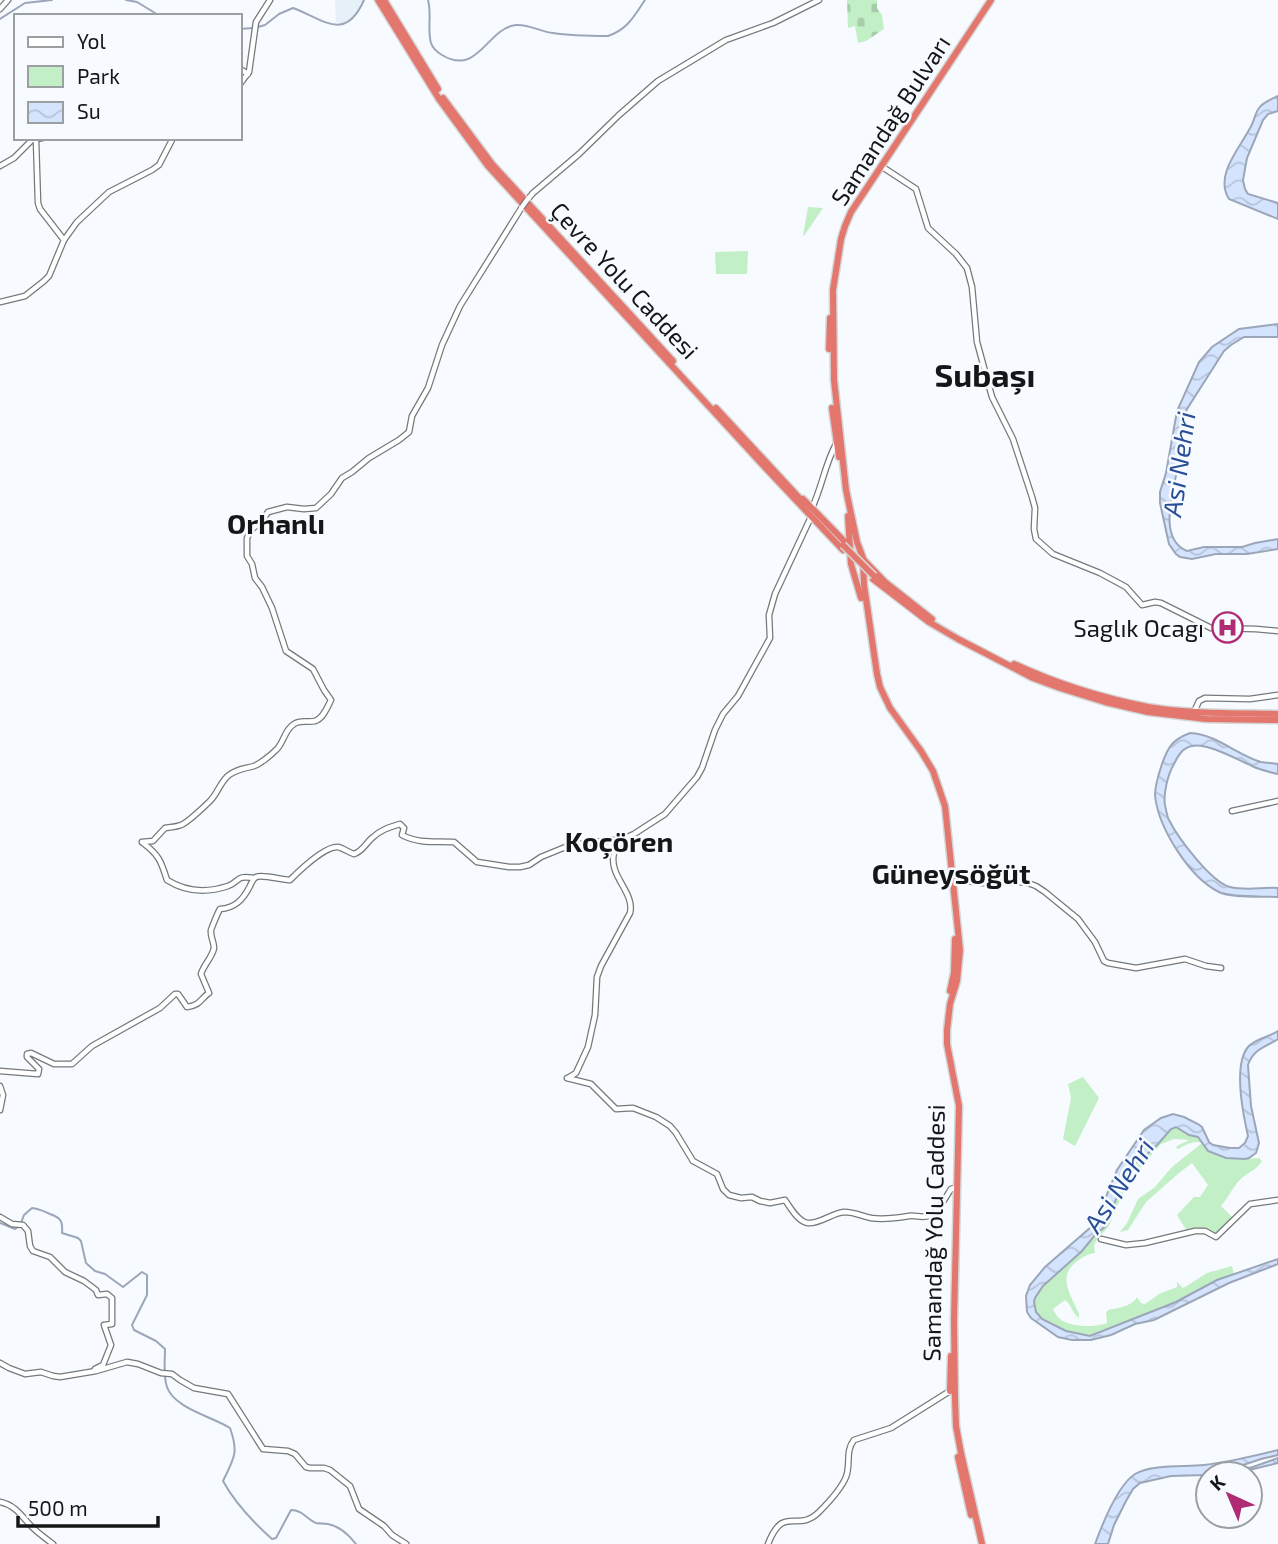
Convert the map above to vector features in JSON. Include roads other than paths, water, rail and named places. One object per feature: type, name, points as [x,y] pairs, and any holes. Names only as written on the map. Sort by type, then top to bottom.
[{"type":"highway","name":"Çevre Yolu Caddesi","points":[[378,0],[439,99],[488,166],[874,580],[958,639],[1033,678],[1069,691],[1140,710],[1206,719],[1278,717]]},
{"type":"highway","name":"Çevre Yolu Caddesi","points":[[384,0],[464,132],[786,487]]},
{"type":"highway","name":"Samandağ Bulvarı","points":[[859,563],[846,490],[835,401],[833,298],[837,260],[845,226],[860,197],[989,0]]},
{"type":"highway","name":"Samandağ Bulvarı","points":[[846,547],[846,495],[830,382],[829,328],[833,267],[840,230],[851,209],[989,0]]},
{"type":"highway","points":[[464,132],[568,242],[587,267]]},
{"type":"highway","points":[[464,132],[480,160],[577,264]]},
{"type":"highway","points":[[786,487],[812,509],[874,580],[867,584],[864,591]]},
{"type":"highway","points":[[786,487],[810,519],[859,563],[931,620]]},
{"type":"highway","name":"Samandağ Yolu Caddesi","points":[[859,563],[880,687],[895,717],[933,771],[945,806],[960,950],[947,1030],[947,1044],[959,1106],[952,1390]]},
{"type":"highway","name":"Samandağ Yolu Caddesi","points":[[859,563],[860,591],[873,668],[881,697],[892,718],[928,766],[942,811],[955,942],[954,973],[943,1034],[956,1106],[952,1422],[980,1544]]},
{"type":"highway","name":"Çevre Yolu Caddesi","points":[[931,620],[1034,673],[1106,697],[1149,707],[1278,717]]},
{"type":"street","points":[[0,9],[8,0]]},
{"type":"street","points":[[242,82],[248,74],[256,22],[270,0]]},
{"type":"street","points":[[810,519],[775,594],[769,615],[770,638],[738,696],[719,722],[697,777],[664,814],[635,834],[623,839],[568,846],[529,864],[509,867],[477,862],[454,842],[409,839],[402,835],[404,828],[400,824],[376,835],[358,853],[354,854],[338,847],[330,849],[302,867],[290,880],[260,876],[242,877],[208,891],[185,889],[167,880],[157,855],[142,842],[153,841],[165,828],[187,822],[211,801],[222,781],[240,768],[258,765],[281,745],[284,735],[295,723],[316,721],[331,700],[313,669],[286,651],[272,608],[255,578],[247,556],[247,538],[251,530],[268,512],[287,507],[316,508],[331,494],[342,478],[410,432],[412,416],[428,388],[442,345],[460,306],[533,193],[658,81],[726,40],[773,23],[819,0]]},
{"type":"street","points":[[242,70],[248,74]]},
{"type":"street","points":[[0,166],[14,158],[31,140]]},
{"type":"street","points":[[36,140],[38,203],[64,240]]},
{"type":"street","points":[[0,302],[25,296],[44,281],[64,240],[78,222],[109,192],[159,165],[172,140]]},
{"type":"street","points":[[881,166],[916,189],[928,228],[967,268],[972,287],[977,342],[992,397],[1013,439],[1032,497],[1035,508],[1035,535],[1039,543],[1065,560],[1125,586],[1142,605],[1161,603],[1211,628],[1278,631]]},
{"type":"street","points":[[812,509],[820,492],[831,453],[837,444]]},
{"type":"street","points":[[1194,712],[1199,701],[1205,698],[1250,699],[1278,695]]},
{"type":"street","points":[[1232,811],[1278,801]]},
{"type":"street","points":[[623,839],[615,849],[614,866],[632,907],[597,976],[595,1015],[588,1047],[576,1073],[567,1078],[591,1084],[616,1109],[633,1108],[670,1126],[693,1161],[717,1174],[723,1189],[729,1195],[752,1197],[770,1203],[785,1200],[800,1219],[807,1223],[842,1212],[880,1219],[931,1215],[954,1188]]},
{"type":"street","points":[[0,1070],[38,1074],[39,1069],[27,1057],[27,1054],[31,1053],[54,1064],[72,1064],[92,1046],[160,1008],[175,994],[181,997],[187,1007],[202,1001],[209,993],[201,974],[214,946],[211,933],[218,911],[236,905],[247,893],[254,878]]},
{"type":"street","points":[[952,879],[982,883],[1025,882],[1036,886],[1078,919],[1095,942],[1104,961],[1108,963],[1136,968],[1185,959],[1221,968]]},
{"type":"street","points":[[0,1086],[3,1095],[0,1110]]},
{"type":"street","points":[[1101,1238],[1126,1245],[1195,1231],[1205,1231],[1216,1237],[1250,1204],[1278,1200]]},
{"type":"street","points":[[0,1217],[27,1228],[33,1251],[50,1257],[65,1272],[96,1290],[98,1295],[109,1295],[112,1298],[112,1324],[104,1325],[111,1345],[103,1365],[91,1372]]},
{"type":"street","points":[[0,1363],[25,1374],[41,1371],[63,1377],[127,1362],[170,1374],[194,1388],[228,1394],[263,1449],[288,1451],[295,1454],[306,1467],[330,1470],[350,1486],[359,1509],[406,1544]]},
{"type":"street","points":[[768,1544],[777,1525],[783,1521],[809,1519],[818,1514],[839,1489],[846,1478],[848,1451],[854,1440],[891,1428],[952,1390]]},
{"type":"street","points":[[0,1502],[18,1510],[29,1524],[53,1544]]},
{"type":"water","points":[[1278,96],[1278,111],[1268,114],[1263,120],[1247,158],[1243,180],[1248,194],[1278,203],[1278,219],[1229,199],[1225,181],[1230,162],[1258,110],[1265,102]]},
{"type":"water","name":"Asi Nehri","points":[[1278,324],[1278,337],[1244,337],[1224,351],[1187,409],[1181,429],[1170,524],[1178,545],[1187,551],[1204,547],[1242,547],[1278,539],[1278,549],[1247,554],[1216,554],[1192,559],[1180,557],[1169,544],[1160,503],[1177,411],[1199,362],[1212,347],[1239,329]]},
{"type":"water","points":[[1190,733],[1209,737],[1261,762],[1278,764],[1278,774],[1258,769],[1213,749],[1198,745],[1189,747],[1181,753],[1172,768],[1166,784],[1165,800],[1173,828],[1214,877],[1230,887],[1278,888],[1278,897],[1239,896],[1219,892],[1197,876],[1169,837],[1157,808],[1156,783],[1169,749],[1175,741]]},
{"type":"water","name":"Asi Nehri","points":[[1278,1031],[1278,1039],[1257,1052],[1248,1065],[1251,1106],[1259,1143],[1256,1153],[1245,1159],[1226,1158],[1208,1151],[1198,1137],[1176,1127],[1171,1129],[1142,1159],[1133,1164],[1121,1186],[1106,1226],[1043,1286],[1034,1302],[1036,1312],[1042,1319],[1066,1331],[1090,1336],[1176,1302],[1217,1280],[1278,1259],[1278,1264],[1229,1283],[1154,1320],[1091,1340],[1058,1337],[1031,1318],[1027,1312],[1026,1296],[1030,1285],[1045,1267],[1091,1227],[1117,1170],[1144,1130],[1161,1118],[1173,1114],[1202,1127],[1213,1145],[1239,1148],[1245,1143],[1248,1136],[1240,1077],[1243,1055],[1251,1044]]},
{"type":"water","points":[[1278,1450],[1278,1455],[1258,1460],[1232,1460]]},
{"type":"water","points":[[1278,1458],[1278,1463],[1264,1466],[1264,1463]]},
{"type":"water","points":[[1194,1465],[1194,1475],[1171,1476],[1140,1483],[1126,1501],[1108,1544],[1095,1544],[1106,1516],[1129,1479],[1142,1471],[1159,1467]]},
{"type":"waterway","points":[[0,19],[25,3],[52,0]]},
{"type":"waterway","points":[[126,0],[137,2],[157,14]]},
{"type":"waterway","points":[[258,27],[293,8],[324,22],[341,24],[357,13],[364,0]]},
{"type":"waterway","points":[[428,0],[432,45],[440,54],[454,60],[465,60],[474,56],[497,34],[516,25],[560,34],[608,36],[626,26],[645,0]]},
{"type":"waterway","points":[[242,29],[253,28]]},
{"type":"waterway","points":[[21,1223],[24,1215],[32,1208],[57,1217],[62,1223],[62,1233],[81,1241],[86,1263],[123,1287],[142,1272],[147,1275],[147,1295],[132,1325],[134,1330],[156,1341],[165,1349],[167,1387],[177,1401],[230,1428],[234,1455],[223,1481],[239,1505],[265,1533],[272,1539],[276,1538],[291,1510],[295,1510],[316,1523],[336,1527],[356,1544]]},
{"type":"waterway","points":[[0,1223],[15,1229],[18,1227]]},
{"type":"place","name":"Saglık Ocagı","points":[[1227,627]]},
{"type":"district","name":"Subaşı","points":[[985,374]]},
{"type":"district","name":"Orhanlı","points":[[276,523]]},
{"type":"district","name":"Koçören","points":[[619,841]]},
{"type":"district","name":"Güneysöğüt","points":[[951,873]]}]
